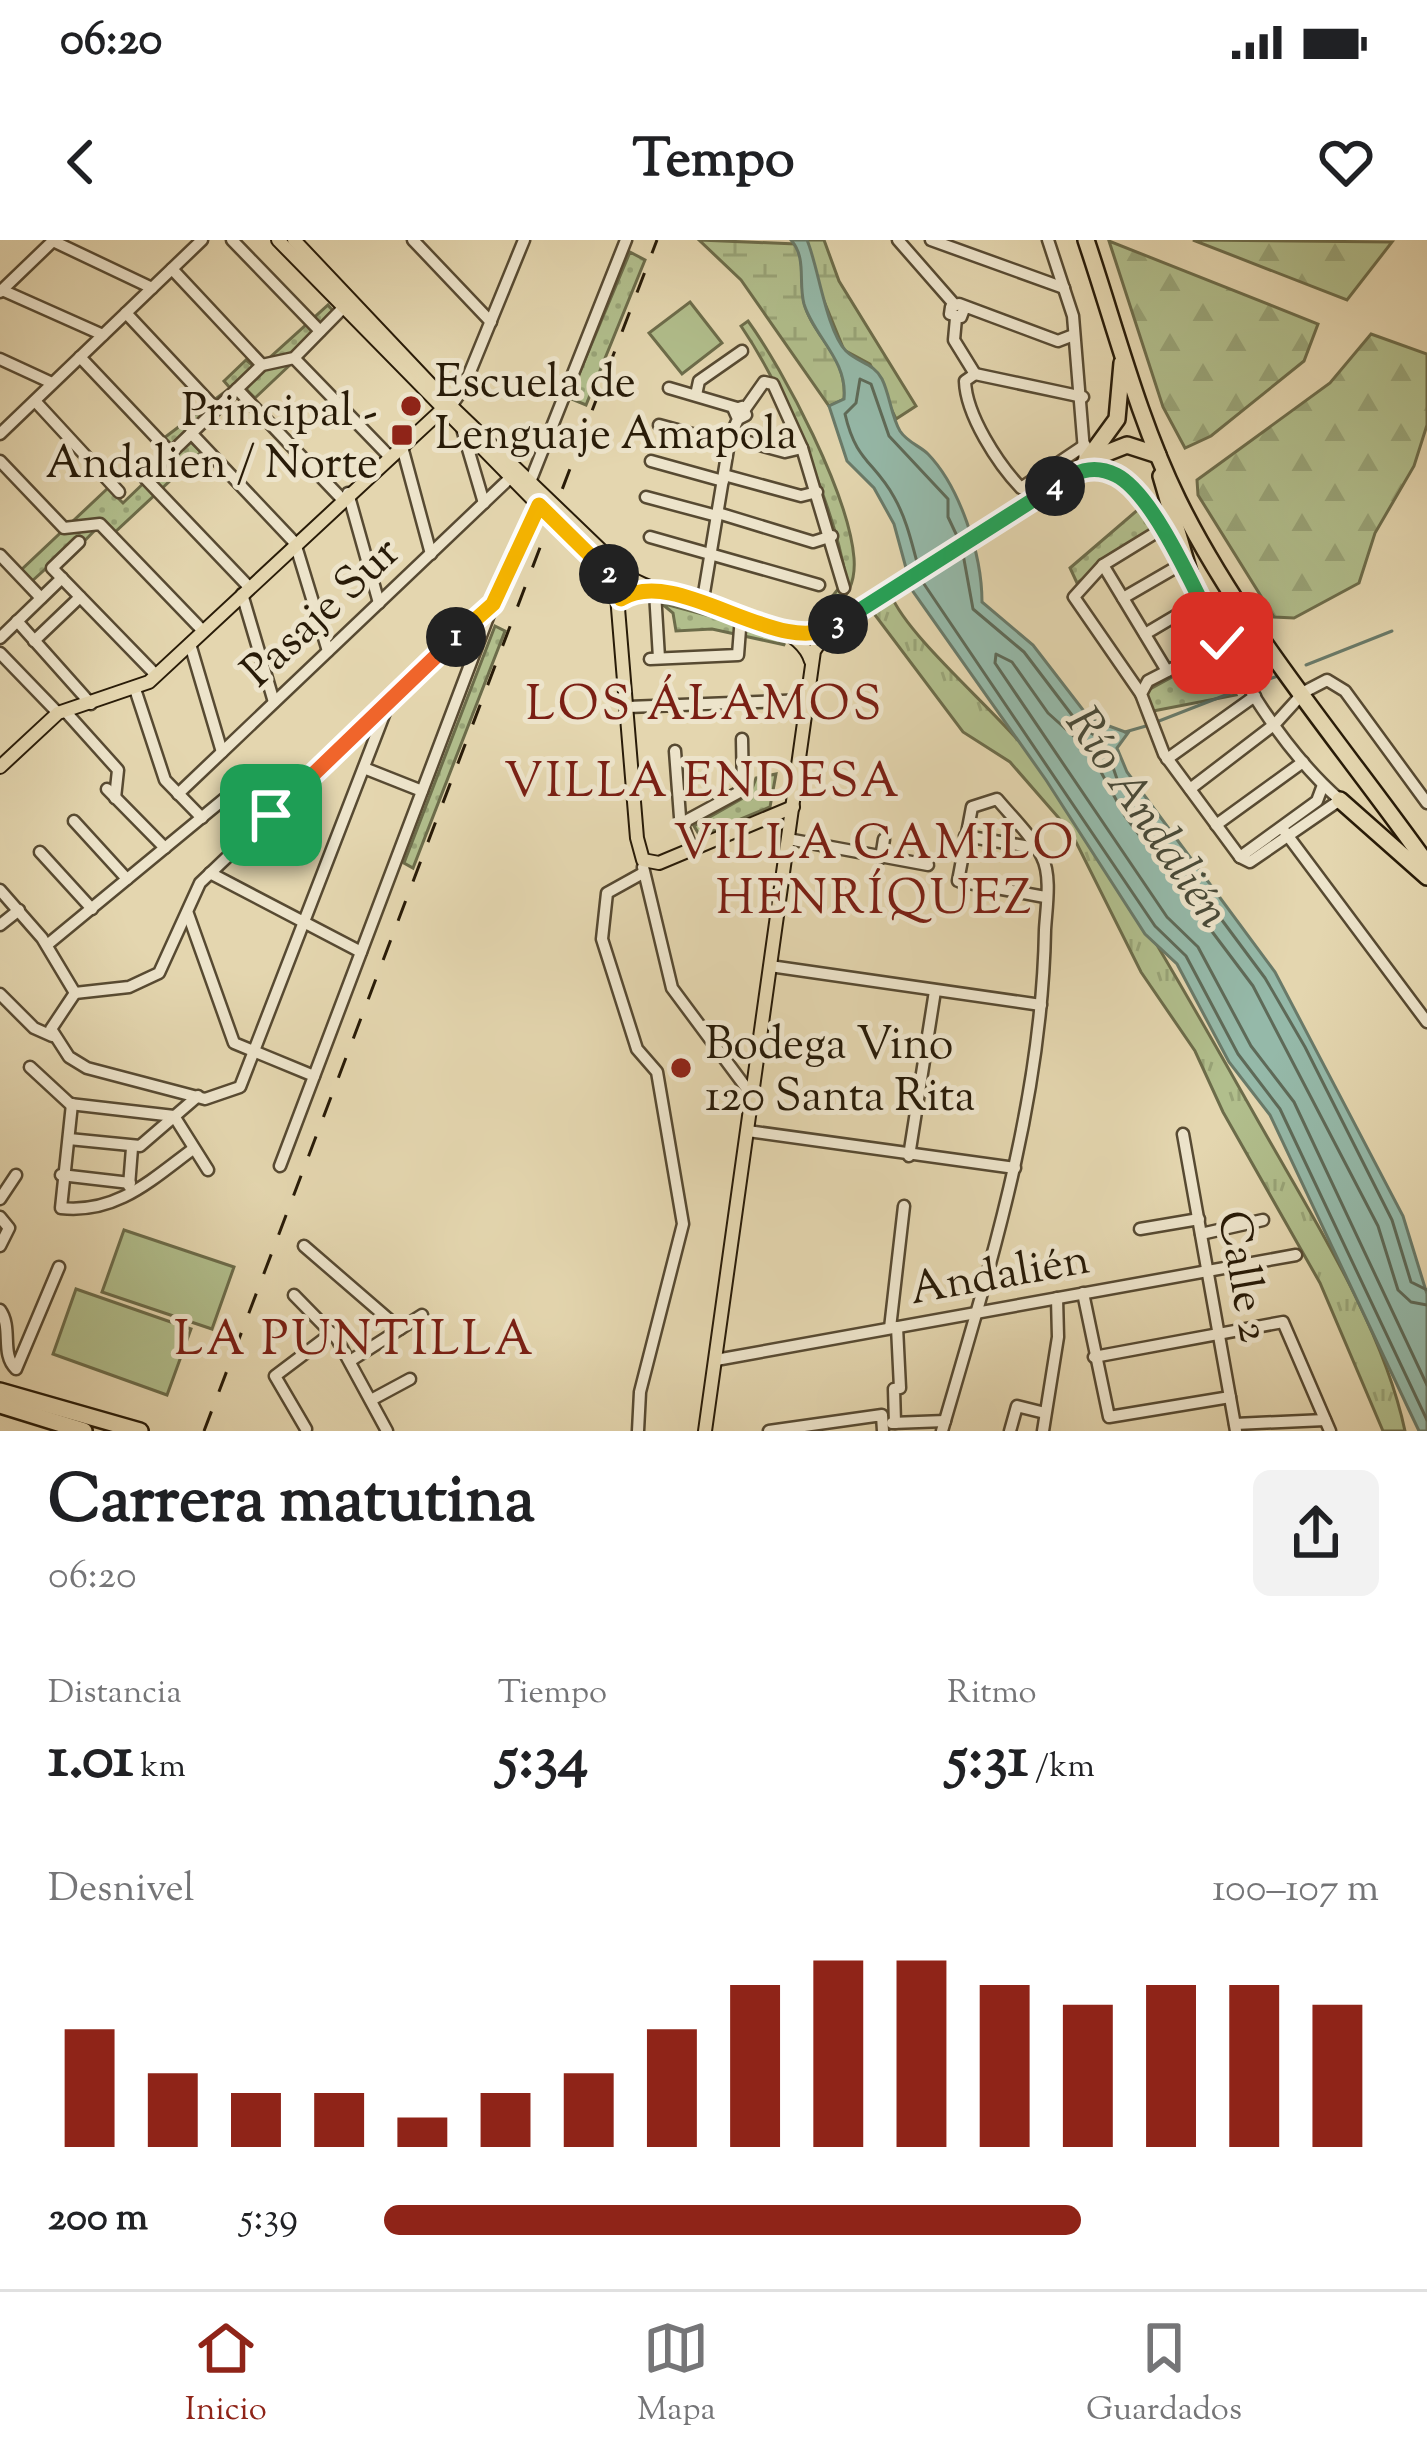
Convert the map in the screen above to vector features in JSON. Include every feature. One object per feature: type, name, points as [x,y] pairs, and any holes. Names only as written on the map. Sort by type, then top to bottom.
[{"type":"highway","points":[[1091,240],[1158,455],[1212,562],[1427,847]]},
{"type":"highway","points":[[1091,240],[1186,496],[1241,592],[1427,864]]},
{"type":"highway","points":[[1080,467],[1106,439],[1120,408],[1120,342]]},
{"type":"highway","points":[[1080,467],[1127,446],[1158,455]]},
{"type":"highway","points":[[1158,455],[1168,510],[1198,599]]},
{"type":"highway","points":[[1340,800],[1427,877]]},
{"type":"highway","points":[[0,1391],[140,1431]]},
{"type":"highway","points":[[0,1405],[84,1431]]},
{"type":"main road","points":[[278,240],[342,309],[620,569],[656,592],[791,632],[826,633]]},
{"type":"main road","points":[[294,240],[463,432],[609,575],[621,599],[637,845],[644,867],[793,807]]},
{"type":"main road","points":[[0,767],[62,712],[135,689],[156,676],[388,455],[445,407]]},
{"type":"main road","points":[[705,1431],[811,662],[826,633],[1080,467]]},
{"type":"main road","points":[[621,599],[656,592]]},
{"type":"main road","points":[[791,632],[805,644],[811,662]]},
{"type":"main road","points":[[761,823],[778,827],[788,839]]},
{"type":"street","points":[[1,432],[201,240]]},
{"type":"street","points":[[232,240],[320,331]]},
{"type":"street","points":[[413,240],[491,322]]},
{"type":"street","points":[[445,407],[464,389],[524,240]]},
{"type":"street","points":[[530,482],[626,240]]},
{"type":"street","points":[[898,240],[958,310],[1058,340],[1071,337]]},
{"type":"street","points":[[931,240],[1064,288]]},
{"type":"street","points":[[1048,240],[1073,316],[1071,337],[1083,397],[1085,445],[1080,467],[1120,477],[1137,492],[1160,530],[1222,643],[1255,696],[1303,762],[1340,800],[1240,857],[1167,759],[1141,694],[1074,597],[1103,566],[1160,530]]},
{"type":"street","points":[[103,335],[1,291],[54,241],[152,288]]},
{"type":"street","points":[[172,268],[262,365]]},
{"type":"street","points":[[274,703],[245,590],[145,478],[262,365],[294,358],[342,309]]},
{"type":"street","points":[[958,310],[954,340],[975,374],[1083,397]]},
{"type":"street","points":[[126,313],[216,409]]},
{"type":"street","points":[[696,395],[699,381],[742,351]]},
{"type":"street","points":[[80,357],[171,453]]},
{"type":"street","points":[[294,358],[388,455]]},
{"type":"street","points":[[0,359],[52,383]]},
{"type":"street","points":[[975,374],[965,381],[965,389],[985,434],[1022,488],[1085,445]]},
{"type":"street","points":[[703,605],[730,440],[740,412],[764,382],[770,382],[802,448],[844,588]]},
{"type":"street","points":[[669,388],[740,412]]},
{"type":"street","points":[[237,389],[345,496],[380,602]]},
{"type":"street","points":[[34,400],[119,492]]},
{"type":"street","points":[[659,424],[785,452],[802,448]]},
{"type":"street","points":[[463,432],[484,503]]},
{"type":"street","points":[[191,434],[295,543],[328,651]]},
{"type":"street","points":[[401,443],[431,554]]},
{"type":"street","points":[[652,460],[801,496],[817,492]]},
{"type":"street","points":[[0,461],[66,529],[97,524],[202,632]]},
{"type":"street","name":"Pasaje Sur","points":[[178,794],[510,478]]},
{"type":"street","points":[[646,497],[813,542],[832,536]]},
{"type":"street","points":[[280,1166],[493,604],[539,505]]},
{"type":"street","points":[[650,536],[819,585]]},
{"type":"street","points":[[0,638],[41,598],[79,542]]},
{"type":"street","points":[[0,555],[41,598]]},
{"type":"street","points":[[1103,566],[1167,671]]},
{"type":"street","points":[[1123,598],[1180,566]]},
{"type":"street","points":[[57,573],[156,676]]},
{"type":"street","points":[[656,592],[654,658],[738,655],[741,616]]},
{"type":"street","points":[[34,641],[80,597]]},
{"type":"street","points":[[1145,634],[1198,599]]},
{"type":"street","points":[[52,1036],[55,1017],[75,993],[129,987],[154,976],[170,958],[187,911],[210,873],[493,604]]},
{"type":"street","points":[[17,621],[91,704]]},
{"type":"street","points":[[1141,694],[1148,681],[1222,643]]},
{"type":"street","points":[[190,644],[222,752]]},
{"type":"street","points":[[0,653],[5,669],[62,712],[118,770],[111,794],[165,848]]},
{"type":"street","points":[[1190,790],[1276,724],[1308,689],[1327,680],[1341,686],[1427,803]]},
{"type":"street","points":[[135,689],[165,780],[202,818]]},
{"type":"street","points":[[1167,759],[1255,696]]},
{"type":"street","points":[[628,707],[806,700]]},
{"type":"street","points":[[0,994],[82,1066],[214,1099],[237,1090],[255,1055],[389,702]]},
{"type":"street","points":[[682,823],[742,790],[742,739]]},
{"type":"street","points":[[675,751],[682,823],[692,850]]},
{"type":"street","points":[[1216,825],[1303,762]]},
{"type":"street","points":[[364,768],[422,790]]},
{"type":"street","points":[[1284,832],[1317,801],[1323,785]]},
{"type":"street","points":[[47,945],[242,786],[284,802]]},
{"type":"street","points":[[769,1431],[886,1423],[943,1426],[1015,1168],[1035,1072],[1046,897],[1039,853],[995,798],[971,808],[958,881],[1046,897]]},
{"type":"street","points":[[74,821],[128,879]]},
{"type":"street","points":[[1284,832],[1427,1022]]},
{"type":"street","points":[[965,836],[1039,853]]},
{"type":"street","points":[[788,839],[928,865]]},
{"type":"street","points":[[881,858],[884,839]]},
{"type":"street","points":[[40,852],[92,908]]},
{"type":"street","points":[[638,1431],[640,1392],[683,1224],[658,1072],[637,1049],[602,939],[607,892],[644,867],[672,988],[753,1097]]},
{"type":"street","points":[[210,873],[361,952]]},
{"type":"street","points":[[0,890],[47,945],[75,993]]},
{"type":"street","points":[[0,926],[19,910]]},
{"type":"street","points":[[187,911],[231,1039],[255,1055],[314,1076]]},
{"type":"street","points":[[770,966],[1041,1005]]},
{"type":"street","points":[[909,1156],[935,991]]},
{"type":"street","points":[[30,1067],[72,1104],[174,1116]]},
{"type":"street","points":[[70,1138],[132,1148],[161,1132],[198,1096]]},
{"type":"street","points":[[72,1104],[58,1206],[96,1211],[193,1149]]},
{"type":"street","points":[[174,1116],[208,1170]]},
{"type":"street","points":[[748,1132],[1015,1168]]},
{"type":"street","name":"Calle 2","points":[[1183,1134],[1236,1427]]},
{"type":"street","points":[[129,1190],[132,1148]]},
{"type":"street","points":[[0,1199],[16,1174]]},
{"type":"street","points":[[61,1175],[129,1190]]},
{"type":"street","points":[[886,1423],[894,1389],[900,1388],[893,1328],[904,1206]]},
{"type":"street","points":[[0,1246],[9,1231],[2,1219]]},
{"type":"street","points":[[1140,1229],[1199,1219]]},
{"type":"street","points":[[1202,1234],[1263,1220]]},
{"type":"street","points":[[304,1246],[400,1330]]},
{"type":"street","name":"Andalién","points":[[716,1360],[1295,1255]]},
{"type":"street","points":[[0,1310],[7,1322],[7,1355],[16,1369],[59,1267]]},
{"type":"street","points":[[1083,1293],[1109,1417],[1230,1396]]},
{"type":"street","points":[[294,1295],[332,1334],[387,1431]]},
{"type":"street","points":[[1043,1431],[1058,1337],[1057,1298]]},
{"type":"street","points":[[350,1361],[422,1315]]},
{"type":"street","points":[[1094,1357],[1283,1322],[1328,1425],[1236,1427]]},
{"type":"street","points":[[306,1429],[275,1376],[332,1334]]},
{"type":"street","points":[[371,1400],[410,1379]]},
{"type":"street","points":[[1010,1431],[1017,1406],[1046,1413]]},
{"type":"green space","points":[[699,240],[796,244],[804,302],[840,370],[844,399],[829,406],[741,280]]},
{"type":"green space","points":[[807,240],[824,240],[839,281],[916,406],[896,419],[870,364],[844,350],[815,279]]},
{"type":"green space","points":[[1193,240],[1392,242],[1347,300]]},
{"type":"green space","points":[[1109,241],[1318,324],[1304,361],[1211,436],[1185,448],[1163,407]]},
{"type":"green space","points":[[630,252],[645,260],[586,405],[569,398]]},
{"type":"green space","points":[[690,302],[722,343],[682,374],[649,333]]},
{"type":"green space","points":[[328,305],[334,312],[293,362],[255,398],[244,387],[190,441],[201,452],[114,533],[102,523],[58,568],[52,563],[31,582],[20,571],[108,488],[123,503],[176,452],[164,438],[230,388],[224,381],[246,360],[257,369]]},
{"type":"green space","points":[[748,321],[813,435],[850,532],[852,582],[830,614],[827,603],[846,579],[840,549],[805,448],[741,326]]},
{"type":"green space","points":[[1371,334],[1427,354],[1427,425],[1414,466],[1375,533],[1359,583],[1294,618],[1274,617],[1198,495],[1197,480],[1330,383]]},
{"type":"green space","points":[[1141,507],[1154,529],[1077,583],[1070,568]]},
{"type":"green space","points":[[891,595],[916,633],[1035,760],[1126,893],[1344,1274],[1381,1352],[1405,1431],[1383,1431],[1320,1283],[1223,1112],[1195,1051],[1141,972],[1071,832],[1010,762],[963,732],[872,611]]},
{"type":"green space","points":[[661,603],[770,632],[785,645],[712,629],[676,631],[673,613]]},
{"type":"green space","points":[[495,626],[505,631],[413,868],[404,863]]},
{"type":"green space","points":[[1216,653],[1236,695],[1148,712],[1141,694]]},
{"type":"green space","points":[[776,774],[770,807],[700,836],[694,826],[750,794],[756,778]]},
{"type":"green space","points":[[124,1230],[234,1267],[212,1329],[102,1292]]},
{"type":"green space","points":[[76,1289],[191,1329],[167,1395],[53,1354]]},
{"type":"water","name":"Río Andalién","points":[[791,240],[807,240],[839,341],[879,374],[900,431],[928,454],[950,484],[973,542],[982,602],[1033,645],[1090,719],[1128,733],[1117,748],[1127,772],[1275,972],[1403,1216],[1427,1294],[1427,1431],[1419,1431],[1270,1115],[1229,1062],[1177,964],[1145,934],[1046,780],[912,590],[894,524],[874,488],[847,461],[829,406],[844,399],[841,372],[804,304],[801,262]]},
{"type":"waterway","points":[[1306,665],[1392,631]]},
{"type":"waterway","points":[[1253,684],[1278,676]]},
{"type":"waterway","points":[[1159,721],[1241,689]]},
{"type":"waterway","name":"Río Andalién","points":[[1125,732],[1146,726]]},
{"type":"railway","points":[[204,1431],[657,240]]},
{"type":"place","name":"Escuela de Lenguaje Amapola","points":[[411,406]]},
{"type":"place","name":"Principal - Andalien / Norte","points":[[402,435]]},
{"type":"place","name":"Bodega Vino 120 Santa Rita","points":[[681,1068]]},
{"type":"district","name":"LOS ÁLAMOS","points":[[705,702]]},
{"type":"district","name":"VILLA ENDESA","points":[[703,779]]},
{"type":"district","name":"VILLA CAMILO HENRÍQUEZ","points":[[875,868]]},
{"type":"district","name":"LA PUNTILLA","points":[[355,1337]]},
{"type":"route","points":[[271,815],[493,604],[539,505],[609,575],[621,599],[634,592],[656,592],[791,632],[826,633],[1076,471],[1101,470],[1137,492],[1222,643]]}]
